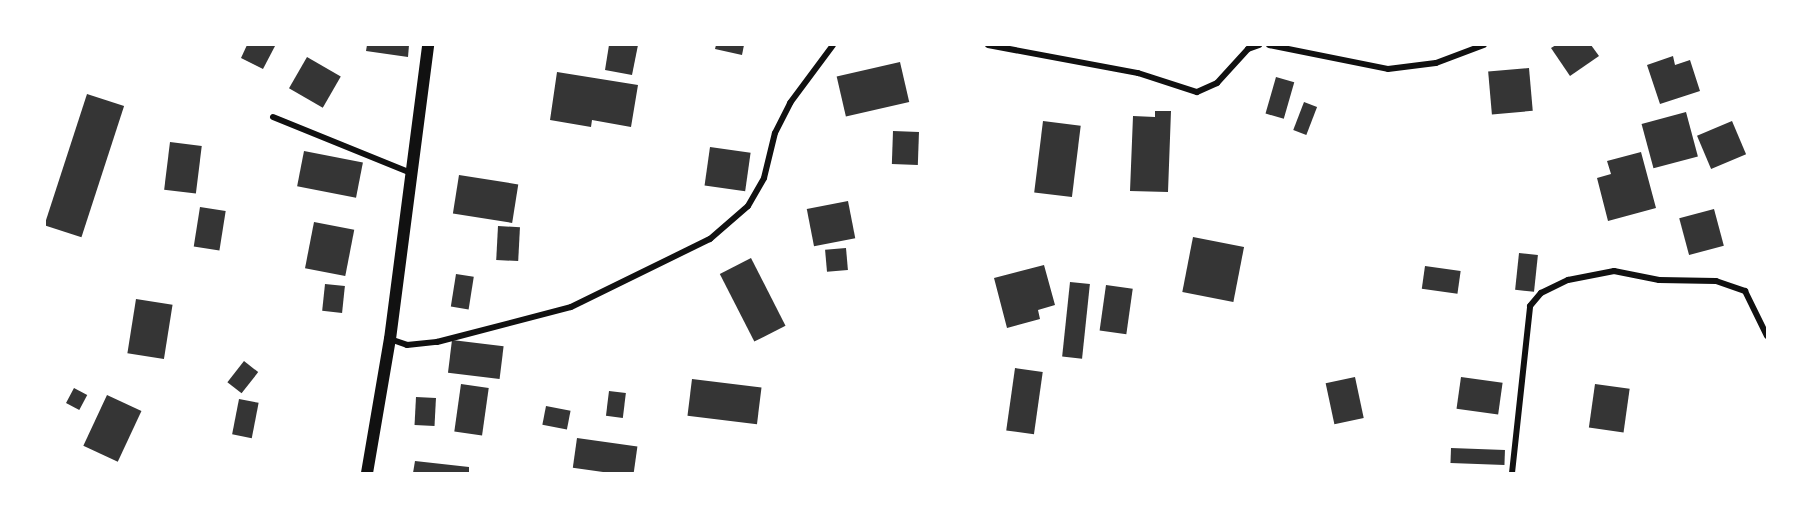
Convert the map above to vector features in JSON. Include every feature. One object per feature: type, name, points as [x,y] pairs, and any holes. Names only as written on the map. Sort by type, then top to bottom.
[{"type":"main road","points":[[367,473],[390,339],[428,45]]},
{"type":"street","points":[[390,339],[407,345],[437,342],[571,307],[710,239],[748,206],[764,178],[775,133],[789,103],[833,45]]},
{"type":"street","points":[[988,45],[1138,73],[1197,92],[1217,83],[1248,50],[1259,45]]},
{"type":"street","points":[[1269,45],[1388,69],[1436,63],[1484,45]]},
{"type":"street","points":[[273,117],[411,174]]},
{"type":"street","points":[[1512,473],[1523,351],[1530,306],[1541,293],[1568,280],[1614,271],[1659,280],[1716,281],[1745,291],[1767,336]]},
{"type":"building","points":[[247,45],[275,46],[263,69],[241,58]]},
{"type":"building","points":[[367,45],[409,45],[408,57],[366,51]]},
{"type":"building","points":[[609,45],[638,45],[632,75],[605,70]]},
{"type":"building","points":[[716,45],[744,45],[742,55],[715,49]]},
{"type":"building","points":[[1556,45],[1591,45],[1599,56],[1570,76],[1551,48]]},
{"type":"building","points":[[1673,56],[1675,65],[1690,60],[1700,91],[1660,104],[1647,65]]},
{"type":"building","points":[[307,57],[341,76],[323,108],[289,88]]},
{"type":"building","points":[[900,62],[909,102],[846,117],[837,77]]},
{"type":"building","points":[[1529,68],[1533,111],[1492,114],[1488,72]]},
{"type":"building","points":[[557,72],[638,85],[631,127],[592,120],[591,127],[550,120]]},
{"type":"building","points":[[1276,77],[1294,82],[1284,119],[1266,114]]},
{"type":"building","points":[[87,94],[124,106],[81,237],[45,225],[45,223]]},
{"type":"building","points":[[1304,102],[1317,107],[1306,135],[1293,130]]},
{"type":"building","points":[[1155,111],[1171,111],[1168,192],[1130,191],[1133,116],[1155,117]]},
{"type":"building","points":[[1686,112],[1698,156],[1653,168],[1642,124]]},
{"type":"building","points":[[1043,121],[1081,126],[1072,197],[1034,192]]},
{"type":"building","points":[[1732,121],[1746,154],[1711,169],[1697,136]]},
{"type":"building","points":[[893,131],[919,132],[918,165],[892,164]]},
{"type":"building","points":[[170,142],[202,146],[196,194],[164,190]]},
{"type":"building","points":[[710,147],[751,153],[745,191],[705,186]]},
{"type":"building","points":[[304,151],[363,162],[356,198],[297,186]]},
{"type":"building","points":[[1641,152],[1656,208],[1608,221],[1597,178],[1611,174],[1607,161]]},
{"type":"building","points":[[459,175],[518,184],[512,223],[453,214]]},
{"type":"building","points":[[848,201],[855,238],[814,246],[807,209]]},
{"type":"building","points":[[200,207],[226,211],[219,251],[194,247]]},
{"type":"building","points":[[1714,209],[1724,246],[1689,255],[1679,218]]},
{"type":"building","points":[[314,222],[354,230],[345,276],[305,268]]},
{"type":"building","points":[[498,226],[520,227],[518,261],[496,260]]},
{"type":"building","points":[[1193,237],[1244,247],[1233,302],[1182,292]]},
{"type":"building","points":[[846,248],[848,270],[827,272],[825,250]]},
{"type":"building","points":[[1519,253],[1538,255],[1534,292],[1515,290]]},
{"type":"building","points":[[751,258],[786,326],[754,342],[720,274]]},
{"type":"building","points":[[1044,265],[1055,305],[1038,310],[1040,319],[1007,328],[994,278]]},
{"type":"building","points":[[1425,266],[1461,271],[1457,294],[1422,289]]},
{"type":"building","points":[[456,274],[474,277],[469,309],[451,307]]},
{"type":"building","points":[[1070,282],[1090,284],[1082,359],[1062,357]]},
{"type":"building","points":[[325,284],[345,286],[342,313],[322,311]]},
{"type":"building","points":[[1106,285],[1133,289],[1126,334],[1100,331]]},
{"type":"building","points":[[136,299],[173,305],[164,359],[127,353]]},
{"type":"building","points":[[452,340],[504,346],[500,379],[448,373]]},
{"type":"building","points":[[244,361],[258,372],[242,393],[227,382]]},
{"type":"building","points":[[1015,368],[1043,372],[1034,434],[1006,430]]},
{"type":"building","points":[[1355,377],[1364,418],[1334,424],[1326,383]]},
{"type":"building","points":[[1461,377],[1503,383],[1498,415],[1457,409]]},
{"type":"building","points":[[692,379],[761,388],[757,424],[687,416]]},
{"type":"building","points":[[461,384],[489,388],[482,435],[454,432]]},
{"type":"building","points":[[1595,384],[1630,389],[1624,432],[1589,428]]},
{"type":"building","points":[[74,388],[87,395],[79,410],[66,403]]},
{"type":"building","points":[[609,391],[626,393],[623,418],[606,416]]},
{"type":"building","points":[[107,395],[141,411],[118,462],[83,446]]},
{"type":"building","points":[[416,397],[436,398],[435,426],[415,425]]},
{"type":"building","points":[[239,399],[259,403],[252,438],[232,434]]},
{"type":"building","points":[[546,406],[571,411],[567,429],[542,425]]},
{"type":"building","points":[[577,438],[637,446],[634,473],[610,473],[573,468]]},
{"type":"building","points":[[1451,448],[1505,450],[1504,465],[1450,463]]},
{"type":"building","points":[[415,461],[469,467],[469,473],[413,473]]}]
